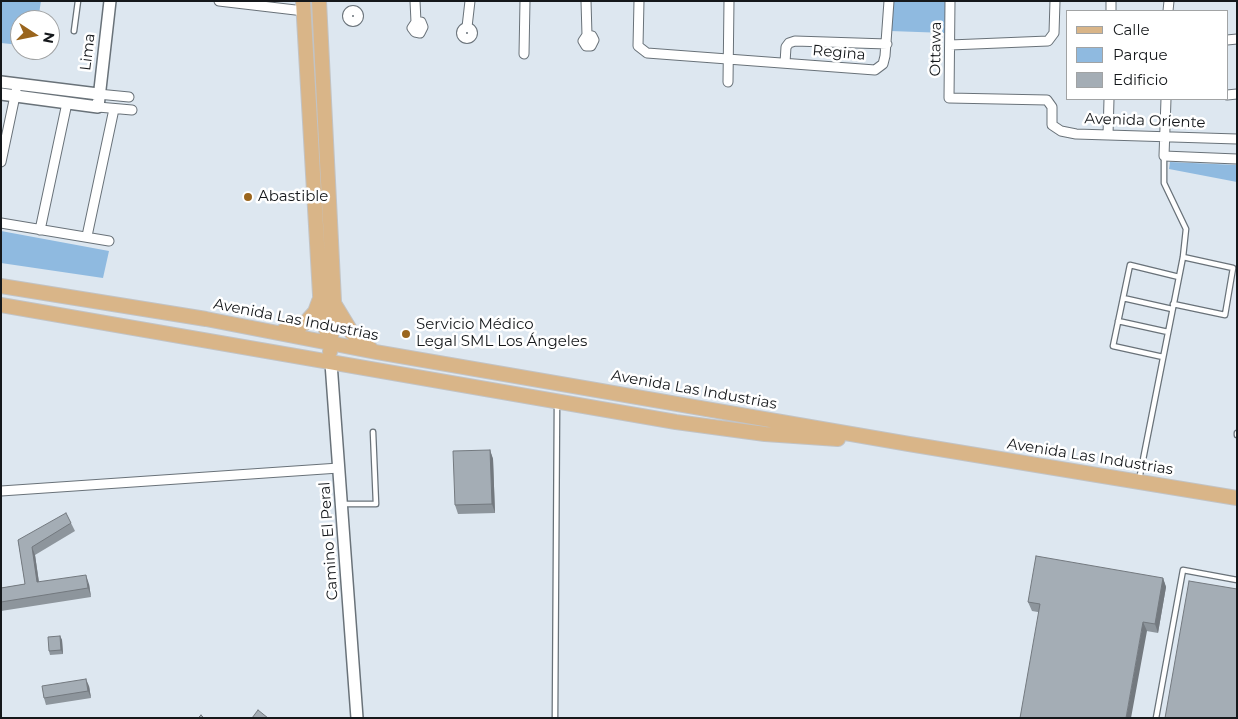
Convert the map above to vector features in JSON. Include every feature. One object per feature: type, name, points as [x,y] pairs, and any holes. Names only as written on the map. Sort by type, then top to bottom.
[{"type":"main road","points":[[276,332],[295,329],[305,323],[327,300],[331,248],[319,1]]},
{"type":"main road","points":[[304,6],[316,248],[327,300],[330,363]]},
{"type":"main road","points":[[311,126],[326,126]]},
{"type":"main road","points":[[316,248],[331,248]]},
{"type":"main road","name":"Avenida Las Industrias","points":[[1,286],[276,332],[376,352],[909,444],[1236,498]]},
{"type":"main road","points":[[327,300],[352,333],[376,352]]},
{"type":"main road","name":"Avenida Las Industrias","points":[[1,305],[557,402],[726,429],[909,444]]},
{"type":"street","name":"Lima","points":[[98,107],[110,1]]},
{"type":"street","points":[[219,1],[304,6]]},
{"type":"street","points":[[356,11],[359,1]]},
{"type":"street","points":[[415,1],[416,22]]},
{"type":"street","points":[[468,27],[470,1]]},
{"type":"street","points":[[524,54],[525,1]]},
{"type":"street","points":[[586,1],[587,36]]},
{"type":"street","name":"Regina","points":[[639,1],[638,46],[641,51],[647,53],[875,70],[883,64],[889,1]]},
{"type":"street","points":[[728,82],[729,1]]},
{"type":"street","name":"Ottawa","points":[[950,1],[949,98],[1047,100],[1052,107],[1051,122],[1054,128]]},
{"type":"street","points":[[950,45],[1048,41],[1054,33],[1055,1]]},
{"type":"street","points":[[784,63],[786,47],[789,43],[795,41],[886,44]]},
{"type":"street","points":[[1,82],[129,97]]},
{"type":"street","points":[[1,162],[16,84]]},
{"type":"street","points":[[1,94],[132,110]]},
{"type":"street","points":[[1108,135],[1109,100]]},
{"type":"street","points":[[1166,100],[1164,156],[1237,159]]},
{"type":"street","points":[[40,230],[67,103]]},
{"type":"street","points":[[87,236],[114,109]]},
{"type":"street","name":"Avenida Oriente","points":[[1054,128],[1076,134],[1237,139]]},
{"type":"street","points":[[1,223],[109,241]]},
{"type":"street","name":"Camino El Peral","points":[[330,363],[357,718]]},
{"type":"street","points":[[1,491],[137,480],[339,468]]},
{"type":"lane","points":[[74,31],[78,1]]},
{"type":"lane","points":[[1139,481],[1183,257],[1186,228],[1164,183],[1164,156]]},
{"type":"lane","points":[[1123,298],[1225,315],[1233,268],[1183,257]]},
{"type":"lane","points":[[1163,357],[1113,346],[1118,321],[1130,266],[1179,277]]},
{"type":"lane","points":[[1118,321],[1168,332]]},
{"type":"lane","points":[[555,718],[557,402]]},
{"type":"lane","points":[[342,504],[376,504],[373,432]]},
{"type":"lane","points":[[1236,498],[1237,493]]},
{"type":"lane","points":[[1156,718],[1183,570],[1237,580]]},
{"type":"green space","points":[[1,1],[41,1],[40,10],[10,10],[10,44],[1,43]]},
{"type":"green space","points":[[892,1],[947,1],[946,33],[890,31]]},
{"type":"green space","points":[[1170,162],[1237,165],[1237,182],[1169,169]]},
{"type":"green space","points":[[1,231],[109,251],[103,278],[1,263]]},
{"type":"building","points":[[490,450],[492,504],[455,505],[453,451]]},
{"type":"building","points":[[66,513],[71,523],[32,547],[37,582],[86,575],[88,588],[1,602],[1,588],[25,584],[18,540]]},
{"type":"building","points":[[1036,556],[1163,578],[1155,624],[1143,622],[1126,718],[1020,718],[1040,604],[1028,602]]},
{"type":"building","points":[[1189,581],[1237,589],[1237,718],[1165,718]]},
{"type":"building","points":[[60,636],[61,650],[49,651],[48,637]]},
{"type":"building","points":[[86,679],[88,691],[44,698],[42,686]]},
{"type":"building","points":[[258,710],[268,718],[252,718]]},
{"type":"place","name":"Abastible","points":[[248,197]]},
{"type":"place","name":"Servicio Médico Legal SML Los Ángeles","points":[[406,334]]}]
